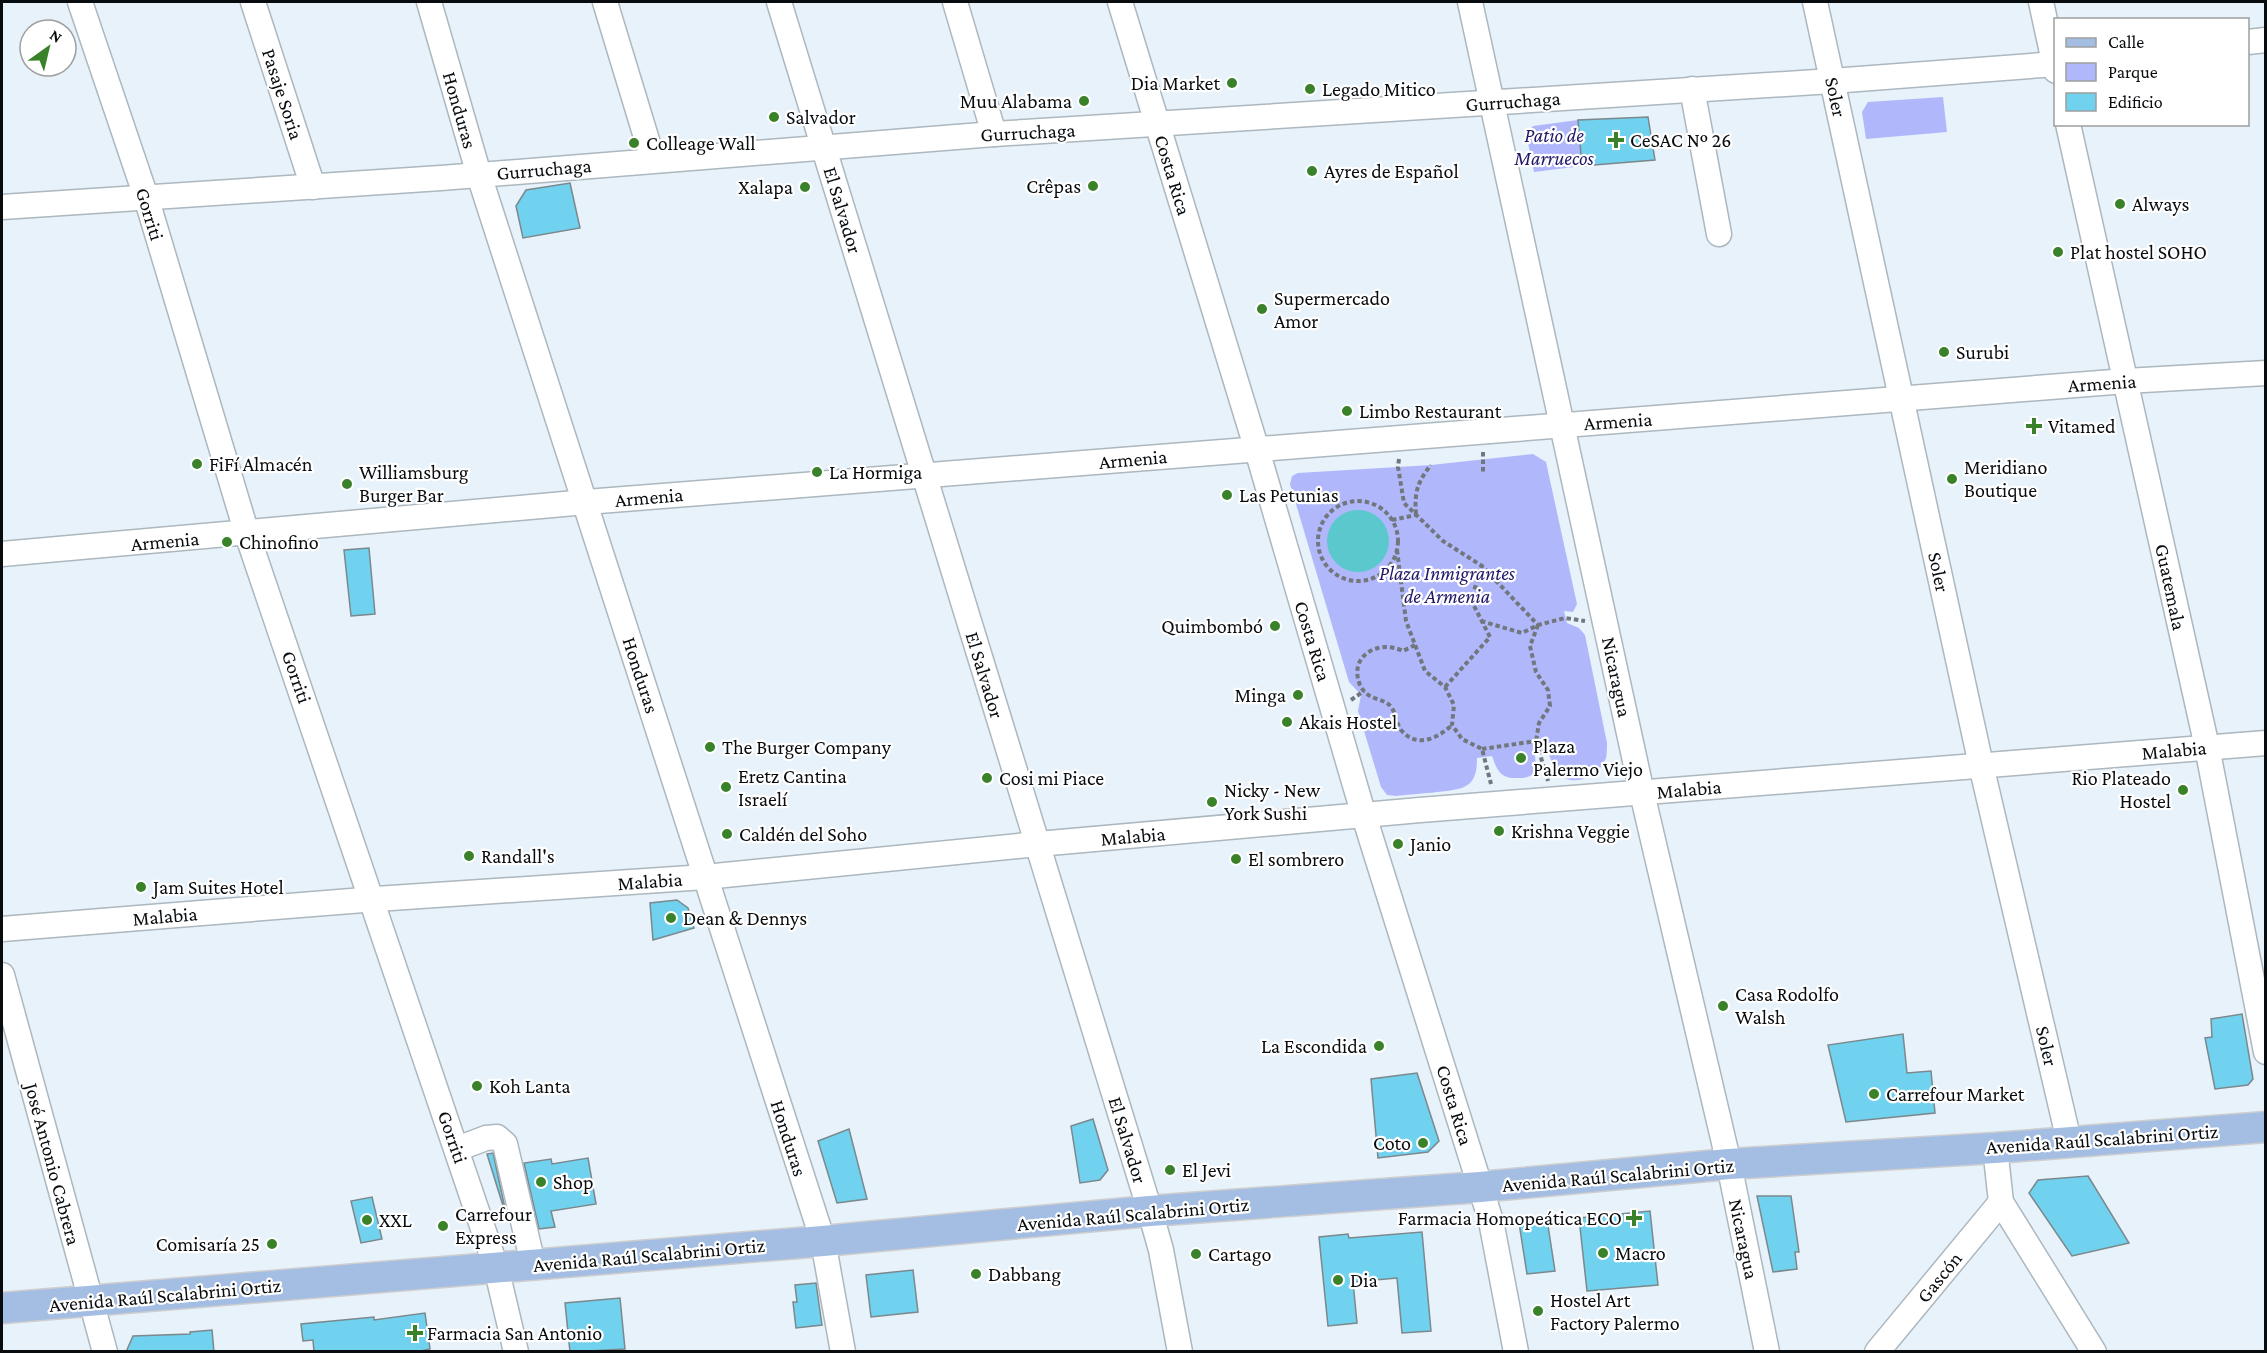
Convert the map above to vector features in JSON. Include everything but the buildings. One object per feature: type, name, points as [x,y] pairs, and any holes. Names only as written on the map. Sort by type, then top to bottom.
[{"type":"main road","name":"Avenida Raúl Scalabrini Ortiz","points":[[2,1308],[822,1241],[1150,1211],[1480,1187],[1729,1164],[1995,1148],[2265,1127]]},
{"type":"street","name":"Gorriti","points":[[81,2],[146,197],[248,534],[496,1267],[516,1352]]},
{"type":"street","name":"Pasaje Soria","points":[[253,2],[313,187]]},
{"type":"street","name":"Honduras","points":[[429,2],[479,175],[822,1241],[843,1352]]},
{"type":"street","points":[[605,2],[653,160]]},
{"type":"street","name":"El Salvador","points":[[779,2],[1150,1211],[1161,1250],[1180,1352]]},
{"type":"street","points":[[955,2],[994,134]]},
{"type":"street","name":"Costa Rica","points":[[1120,2],[1257,450],[1364,816],[1491,1221],[1516,1352]]},
{"type":"street","name":"Nicaragua","points":[[1470,2],[1642,793],[1729,1164],[1767,1352]]},
{"type":"street","name":"Soler","points":[[1815,2],[1981,765],[2069,1141]]},
{"type":"street","points":[[2041,2],[2054,61]]},
{"type":"street","points":[[2249,42],[2265,40]]},
{"type":"street","name":"Gurruchaga","points":[[2,207],[479,175],[994,134],[2054,66]]},
{"type":"street","points":[[1692,89],[1719,234]]},
{"type":"street","name":"Guatemala","points":[[2068,126],[2207,747],[2265,1052]]},
{"type":"street","name":"Armenia","points":[[2,554],[248,534],[586,502],[2126,381],[2265,373]]},
{"type":"street","name":"Malabia","points":[[2,929],[373,899],[705,877],[1038,844],[2265,743]]},
{"type":"street","name":"José Antonio Cabrera","points":[[2,975],[105,1352]]},
{"type":"street","points":[[457,1149],[486,1138],[497,1137],[505,1144],[533,1264]]},
{"type":"street","points":[[1995,1148],[2001,1202],[2094,1352]]},
{"type":"street","name":"Gascón","points":[[1878,1352],[2001,1202]]},
{"type":"path","points":[[1402,438],[1398,467],[1404,503],[1443,541],[1482,566],[1538,626]]},
{"type":"path","points":[[1416,514],[1414,496],[1419,480],[1431,465]]},
{"type":"path","points":[[1397,550],[1390,564],[1379,575],[1364,580],[1348,580],[1334,573],[1324,562],[1318,547],[1319,531],[1325,517],[1337,506],[1352,501],[1367,501],[1381,508],[1392,520],[1398,534],[1397,550],[1406,621],[1425,671],[1445,687],[1454,705],[1452,725],[1462,739],[1482,749],[1536,741]]},
{"type":"path","points":[[1392,520],[1416,514]]},
{"type":"path","points":[[1310,549],[1318,547]]},
{"type":"path","points":[[1445,687],[1490,637],[1471,600],[1482,566]]},
{"type":"path","points":[[1481,621],[1522,633],[1565,618]]},
{"type":"path","points":[[1538,626],[1530,646],[1536,672],[1548,690],[1550,706],[1539,723],[1536,741],[1554,800]]},
{"type":"path","points":[[1416,645],[1403,651],[1393,646],[1383,646],[1372,649],[1364,656],[1358,673],[1363,693],[1392,707],[1401,730],[1410,738],[1422,741],[1433,739],[1452,725]]},
{"type":"path","points":[[1482,749],[1484,757]]},
{"type":"green space","points":[[1943,97],[1947,132],[1866,139],[1862,112],[1868,102]]},
{"type":"green space","name":"Patio de Marruecos","points":[[1578,120],[1582,166],[1534,172],[1526,133],[1533,126]]},
{"type":"green space","name":"Plaza Inmigrantes de Armenia","points":[[1533,454],[1546,462],[1577,604],[1573,612],[1564,611],[1567,623],[1579,628],[1585,635],[1607,743],[1606,758],[1598,770],[1586,778],[1572,780],[1557,772],[1548,752],[1535,753],[1534,773],[1522,778],[1501,774],[1492,756],[1477,758],[1473,779],[1464,787],[1432,793],[1387,795],[1381,787],[1358,711],[1361,695],[1349,682],[1290,484],[1292,476],[1298,473],[1431,465]]},
{"type":"shaded area","points":[[1352,510],[1364,510],[1380,519],[1387,529],[1389,541],[1387,553],[1380,563],[1364,572],[1352,572],[1341,567],[1332,558],[1327,547],[1327,535],[1332,524],[1341,515]]},
{"type":"place","name":"Dia Market","points":[[1232,83]]},
{"type":"place","name":"Legado Mitico","points":[[1310,89]]},
{"type":"place","name":"Muu Alabama","points":[[1084,101]]},
{"type":"place","name":"Salvador","points":[[774,117]]},
{"type":"place","name":"CeSAC Nº 26","points":[[1616,140]]},
{"type":"place","name":"Colleage Wall","points":[[634,143]]},
{"type":"place","name":"Ayres de Español","points":[[1312,171]]},
{"type":"place","name":"Crêpas","points":[[1093,186]]},
{"type":"place","name":"Xalapa","points":[[805,187]]},
{"type":"place","name":"Always","points":[[2120,204]]},
{"type":"place","name":"Plat hostel SOHO","points":[[2058,252]]},
{"type":"place","name":"Supermercado Amor","points":[[1262,309]]},
{"type":"place","name":"Surubi","points":[[1944,352]]},
{"type":"place","name":"Limbo Restaurant","points":[[1347,411]]},
{"type":"place","name":"Vitamed","points":[[2034,426]]},
{"type":"place","name":"FiFí Almacén","points":[[197,464]]},
{"type":"place","name":"La Hormiga","points":[[817,472]]},
{"type":"place","name":"Meridiano Boutique","points":[[1952,479]]},
{"type":"place","name":"Williamsburg Burger Bar","points":[[347,484]]},
{"type":"place","name":"Las Petunias","points":[[1227,495]]},
{"type":"place","name":"Chinofino","points":[[227,542]]},
{"type":"place","name":"Quimbombó","points":[[1275,626]]},
{"type":"place","name":"Minga","points":[[1298,695]]},
{"type":"place","name":"Akais Hostel","points":[[1287,722]]},
{"type":"place","name":"The Burger Company","points":[[710,747]]},
{"type":"place","name":"Plaza Palermo Viejo","points":[[1521,758]]},
{"type":"place","name":"Cosi mi Piace","points":[[987,778]]},
{"type":"place","name":"Eretz Cantina Israelí","points":[[726,787]]},
{"type":"place","name":"Rio Plateado Hostel","points":[[2183,790]]},
{"type":"place","name":"Nicky - New York Sushi","points":[[1212,802]]},
{"type":"place","name":"Krishna Veggie","points":[[1499,831]]},
{"type":"place","name":"Caldén del Soho","points":[[727,834]]},
{"type":"place","name":"Janio","points":[[1398,844]]},
{"type":"place","name":"Randall's","points":[[469,856]]},
{"type":"place","name":"El sombrero","points":[[1236,859]]},
{"type":"place","name":"Jam Suites Hotel","points":[[141,887]]},
{"type":"place","name":"Dean & Dennys","points":[[671,918]]},
{"type":"place","name":"Casa Rodolfo Walsh","points":[[1723,1006]]},
{"type":"place","name":"La Escondida","points":[[1379,1046]]},
{"type":"place","name":"Koh Lanta","points":[[477,1086]]},
{"type":"place","name":"Carrefour Market","points":[[1874,1094]]},
{"type":"place","name":"Coto","points":[[1423,1143]]},
{"type":"place","name":"El Jevi","points":[[1170,1170]]},
{"type":"place","name":"Shop","points":[[541,1182]]},
{"type":"place","name":"Farmacia Homopeática ECO","points":[[1634,1218]]},
{"type":"place","name":"XXL","points":[[367,1220]]},
{"type":"place","name":"Carrefour Express","points":[[443,1226]]},
{"type":"place","name":"Comisaría 25","points":[[272,1244]]},
{"type":"place","name":"Macro","points":[[1603,1253]]},
{"type":"place","name":"Cartago","points":[[1196,1254]]},
{"type":"place","name":"Dabbang","points":[[976,1274]]},
{"type":"place","name":"Dia","points":[[1338,1280]]},
{"type":"place","name":"Hostel Art Factory Palermo","points":[[1538,1311]]},
{"type":"place","name":"Farmacia San Antonio","points":[[415,1333]]}]
